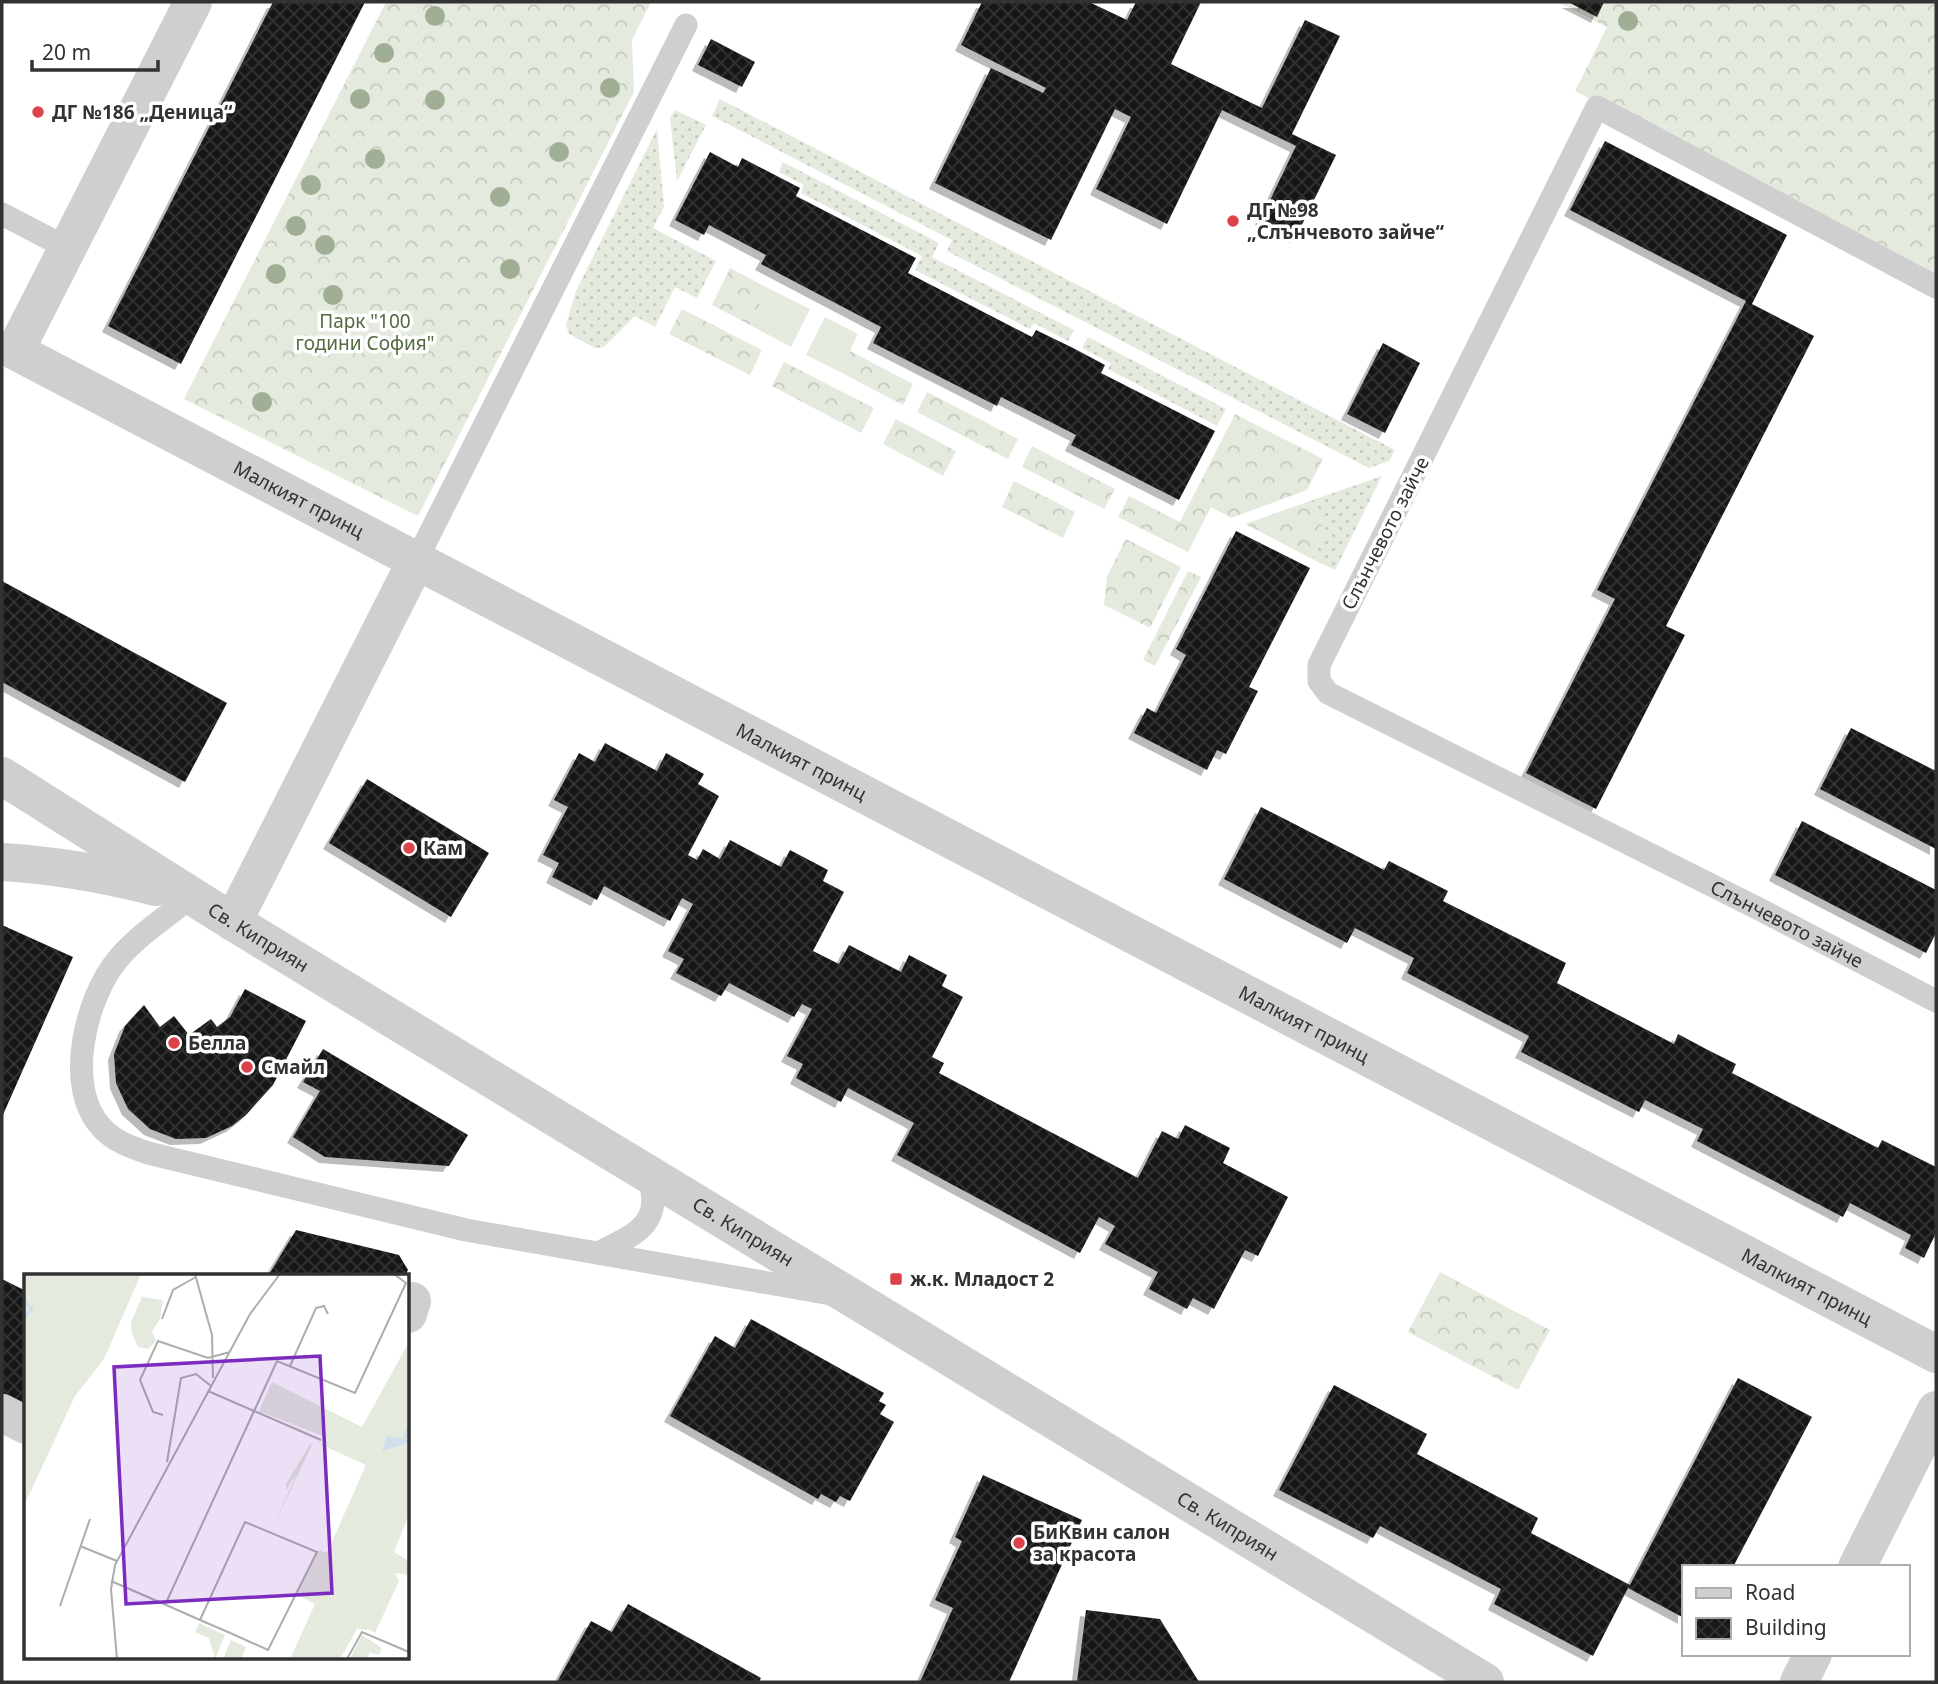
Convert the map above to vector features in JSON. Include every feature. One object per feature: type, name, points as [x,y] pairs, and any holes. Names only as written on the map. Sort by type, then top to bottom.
[{"type":"street","name":"Малкият принц","points":[[193,2],[15,351],[1936,1354]]},
{"type":"street","points":[[233,922],[416,561]]},
{"type":"street","name":"Св. Киприян","points":[[2,776],[233,922],[1485,1682]]},
{"type":"street","points":[[2,862],[40,864],[106,874],[192,896]]},
{"type":"street","points":[[1858,1565],[1936,1410]]},
{"type":"street","points":[[2,1413],[24,1424]]},
{"type":"street","points":[[1799,1682],[1812,1656]]},
{"type":"lane","points":[[416,561],[686,25]]},
{"type":"lane","name":"Слънчевото зайче","points":[[1936,287],[1597,107],[1319,665],[1319,681],[1328,693],[1936,1001]]},
{"type":"lane","points":[[2,214],[67,248]]},
{"type":"lane","points":[[192,896],[119,958],[101,983],[88,1015],[81,1044],[82,1080],[89,1106],[100,1127],[119,1142],[148,1153],[466,1230],[851,1298]]},
{"type":"lane","points":[[598,1253],[631,1237],[651,1216],[654,1190],[647,1173]]},
{"type":"green space","name":"Парк \"100 години София\"","points":[[386,2],[651,2],[632,40],[634,92],[418,516],[184,399]]},
{"type":"green space","points":[[1558,2],[1936,2],[1936,280],[1575,91],[1607,27]]},
{"type":"green space","points":[[720,99],[1395,450],[1389,461],[1369,468],[947,251],[952,240],[712,116]]},
{"type":"green space","points":[[675,110],[706,125],[677,181],[670,118]]},
{"type":"green space","points":[[657,129],[664,207],[653,228],[716,261],[697,298],[675,287],[655,327],[635,316],[604,347],[595,348],[569,334],[566,325],[576,291]]},
{"type":"green space","points":[[783,162],[939,243],[932,257],[1074,330],[1068,341],[1034,323],[1030,329],[915,270],[922,256],[801,193],[804,185],[779,172]]},
{"type":"green space","points":[[730,268],[768,288],[750,325],[712,305]]},
{"type":"green space","points":[[768,288],[810,309],[791,347],[750,325]]},
{"type":"green space","points":[[682,309],[762,350],[750,375],[669,334]]},
{"type":"green space","points":[[825,317],[858,334],[840,372],[806,355]]},
{"type":"green space","points":[[1088,337],[1226,409],[1217,426],[1108,369],[1111,363],[1082,348]]},
{"type":"green space","points":[[850,351],[913,384],[903,405],[840,372]]},
{"type":"green space","points":[[784,362],[874,408],[861,433],[772,386]]},
{"type":"green space","points":[[927,392],[1018,439],[1008,459],[917,412]]},
{"type":"green space","points":[[1235,414],[1323,459],[1307,490],[1231,518],[1211,507],[1188,552],[1118,517],[1129,496],[1180,522]]},
{"type":"green space","points":[[896,419],[956,451],[943,476],[883,444]]},
{"type":"green space","points":[[1032,446],[1115,489],[1104,509],[1022,467]]},
{"type":"green space","points":[[1382,476],[1335,570],[1312,559],[1323,529],[1320,517],[1310,501]]},
{"type":"green space","points":[[1014,481],[1075,512],[1063,538],[1002,507]]},
{"type":"green space","points":[[1310,501],[1320,517],[1323,529],[1312,559],[1245,524]]},
{"type":"green space","points":[[1126,539],[1181,567],[1150,628],[1104,605],[1107,576]]},
{"type":"green space","points":[[1188,571],[1201,577],[1155,666],[1143,660]]},
{"type":"green space","points":[[1440,1272],[1550,1330],[1518,1390],[1408,1332]]},
{"type":"building","points":[[273,2],[365,2],[181,364],[108,326]]},
{"type":"building","points":[[982,2],[1089,2],[1127,20],[1136,2],[1201,2],[1171,64],[1262,108],[1305,20],[1340,36],[1292,134],[1336,155],[1296,237],[1261,219],[1296,146],[1222,110],[1167,224],[1096,189],[1131,117],[1115,109],[1051,240],[935,183],[991,68],[1043,93],[1046,88],[961,45]]},
{"type":"building","points":[[1568,2],[1604,2],[1597,17]]},
{"type":"building","points":[[711,39],[755,62],[742,87],[698,65]]},
{"type":"building","points":[[1605,141],[1787,235],[1752,304],[1814,336],[1666,626],[1685,635],[1596,809],[1526,773],[1615,599],[1597,590],[1746,301],[1570,210]]},
{"type":"building","points":[[710,152],[738,167],[742,158],[800,188],[796,196],[916,258],[908,273],[1032,337],[1036,330],[1073,348],[1105,365],[1101,373],[1215,431],[1179,500],[1071,445],[1076,435],[1001,397],[997,406],[873,343],[881,327],[761,264],[766,255],[709,225],[704,235],[675,220]]},
{"type":"building","points":[[1383,343],[1420,363],[1385,433],[1347,414]]},
{"type":"building","points":[[1236,531],[1310,568],[1249,687],[1258,691],[1226,754],[1217,750],[1207,770],[1134,733],[1147,708],[1156,713],[1186,655],[1176,649]]},
{"type":"building","points":[[2,581],[227,703],[185,782],[2,682]]},
{"type":"building","points":[[1851,728],[1936,771],[1936,849],[1820,789]]},
{"type":"building","points":[[605,743],[657,771],[666,753],[704,774],[698,784],[719,796],[688,855],[697,860],[703,849],[720,859],[730,840],[781,867],[790,850],[828,870],[823,881],[844,892],[813,951],[839,964],[849,945],[901,972],[909,955],[947,975],[942,986],[963,997],[932,1057],[944,1063],[939,1073],[1138,1178],[1162,1131],[1178,1139],[1185,1125],[1230,1148],[1223,1163],[1288,1197],[1258,1256],[1245,1250],[1214,1309],[1193,1298],[1187,1309],[1149,1289],[1158,1272],[1105,1244],[1115,1226],[1099,1217],[1080,1253],[897,1155],[914,1123],[848,1088],[841,1102],[796,1078],[803,1064],[787,1056],[812,1009],[802,1004],[794,1017],[729,983],[721,996],[676,973],[684,959],[668,951],[693,904],[682,898],[670,921],[604,886],[597,900],[552,877],[559,863],[543,855],[568,807],[554,800],[579,753],[595,762]]},
{"type":"building","name":"Кам","points":[[367,779],[489,853],[451,917],[329,843]]},
{"type":"building","points":[[1261,807],[1384,870],[1389,861],[1448,891],[1443,901],[1566,963],[1557,983],[1674,1044],[1678,1034],[1736,1064],[1732,1073],[1878,1148],[1882,1140],[1936,1167],[1936,1233],[1924,1258],[1905,1248],[1911,1235],[1850,1203],[1843,1217],[1697,1141],[1703,1129],[1645,1100],[1639,1112],[1521,1052],[1529,1036],[1407,973],[1414,958],[1355,928],[1347,943],[1224,879]]},
{"type":"building","points":[[1802,821],[1936,890],[1936,933],[1926,953],[1775,875]]},
{"type":"building","points":[[2,925],[73,957],[2,1117]]},
{"type":"building","points":[[245,989],[306,1021],[273,1085],[246,1115],[232,1126],[206,1138],[176,1139],[150,1129],[128,1109],[116,1083],[114,1054],[125,1026],[144,1005],[160,1027],[174,1016],[189,1035],[211,1019],[217,1027],[230,1017]]},
{"type":"building","points":[[323,1049],[468,1135],[449,1166],[325,1157],[293,1137],[320,1091],[303,1082]]},
{"type":"building","points":[[296,1230],[399,1255],[408,1270],[406,1274],[269,1274]]},
{"type":"building","points":[[2,1279],[24,1290],[24,1404],[2,1393]]},
{"type":"building","points":[[751,1319],[884,1393],[879,1401],[886,1405],[880,1414],[894,1422],[850,1501],[840,1496],[836,1502],[821,1494],[818,1499],[670,1416],[715,1336],[735,1348]]},
{"type":"building","points":[[1738,1378],[1812,1417],[1734,1565],[1682,1565],[1682,1617],[1628,1588],[1593,1656],[1494,1604],[1501,1589],[1380,1526],[1373,1538],[1279,1490],[1334,1385],[1427,1434],[1417,1454],[1538,1518],[1531,1533],[1630,1585]]},
{"type":"building","points":[[983,1475],[1082,1520],[1009,1682],[920,1682],[953,1608],[935,1600],[962,1541],[955,1537]]},
{"type":"building","points":[[628,1604],[761,1678],[759,1682],[557,1682],[591,1621],[612,1632]]},
{"type":"building","points":[[1086,1610],[1160,1619],[1199,1682],[1077,1682]]},
{"type":"place","name":"ДГ №186 „Деница“","points":[[38,112]]},
{"type":"place","name":"ДГ №98 „Слънчевото зайче“","points":[[1233,221]]},
{"type":"place","name":"Кам","points":[[409,848]]},
{"type":"place","name":"Белла","points":[[174,1043]]},
{"type":"place","name":"Смайл","points":[[247,1067]]},
{"type":"place","name":"ж.к. Младост 2","points":[[896,1279]]},
{"type":"place","name":"БиКвин салон за красота","points":[[1019,1543]]}]
